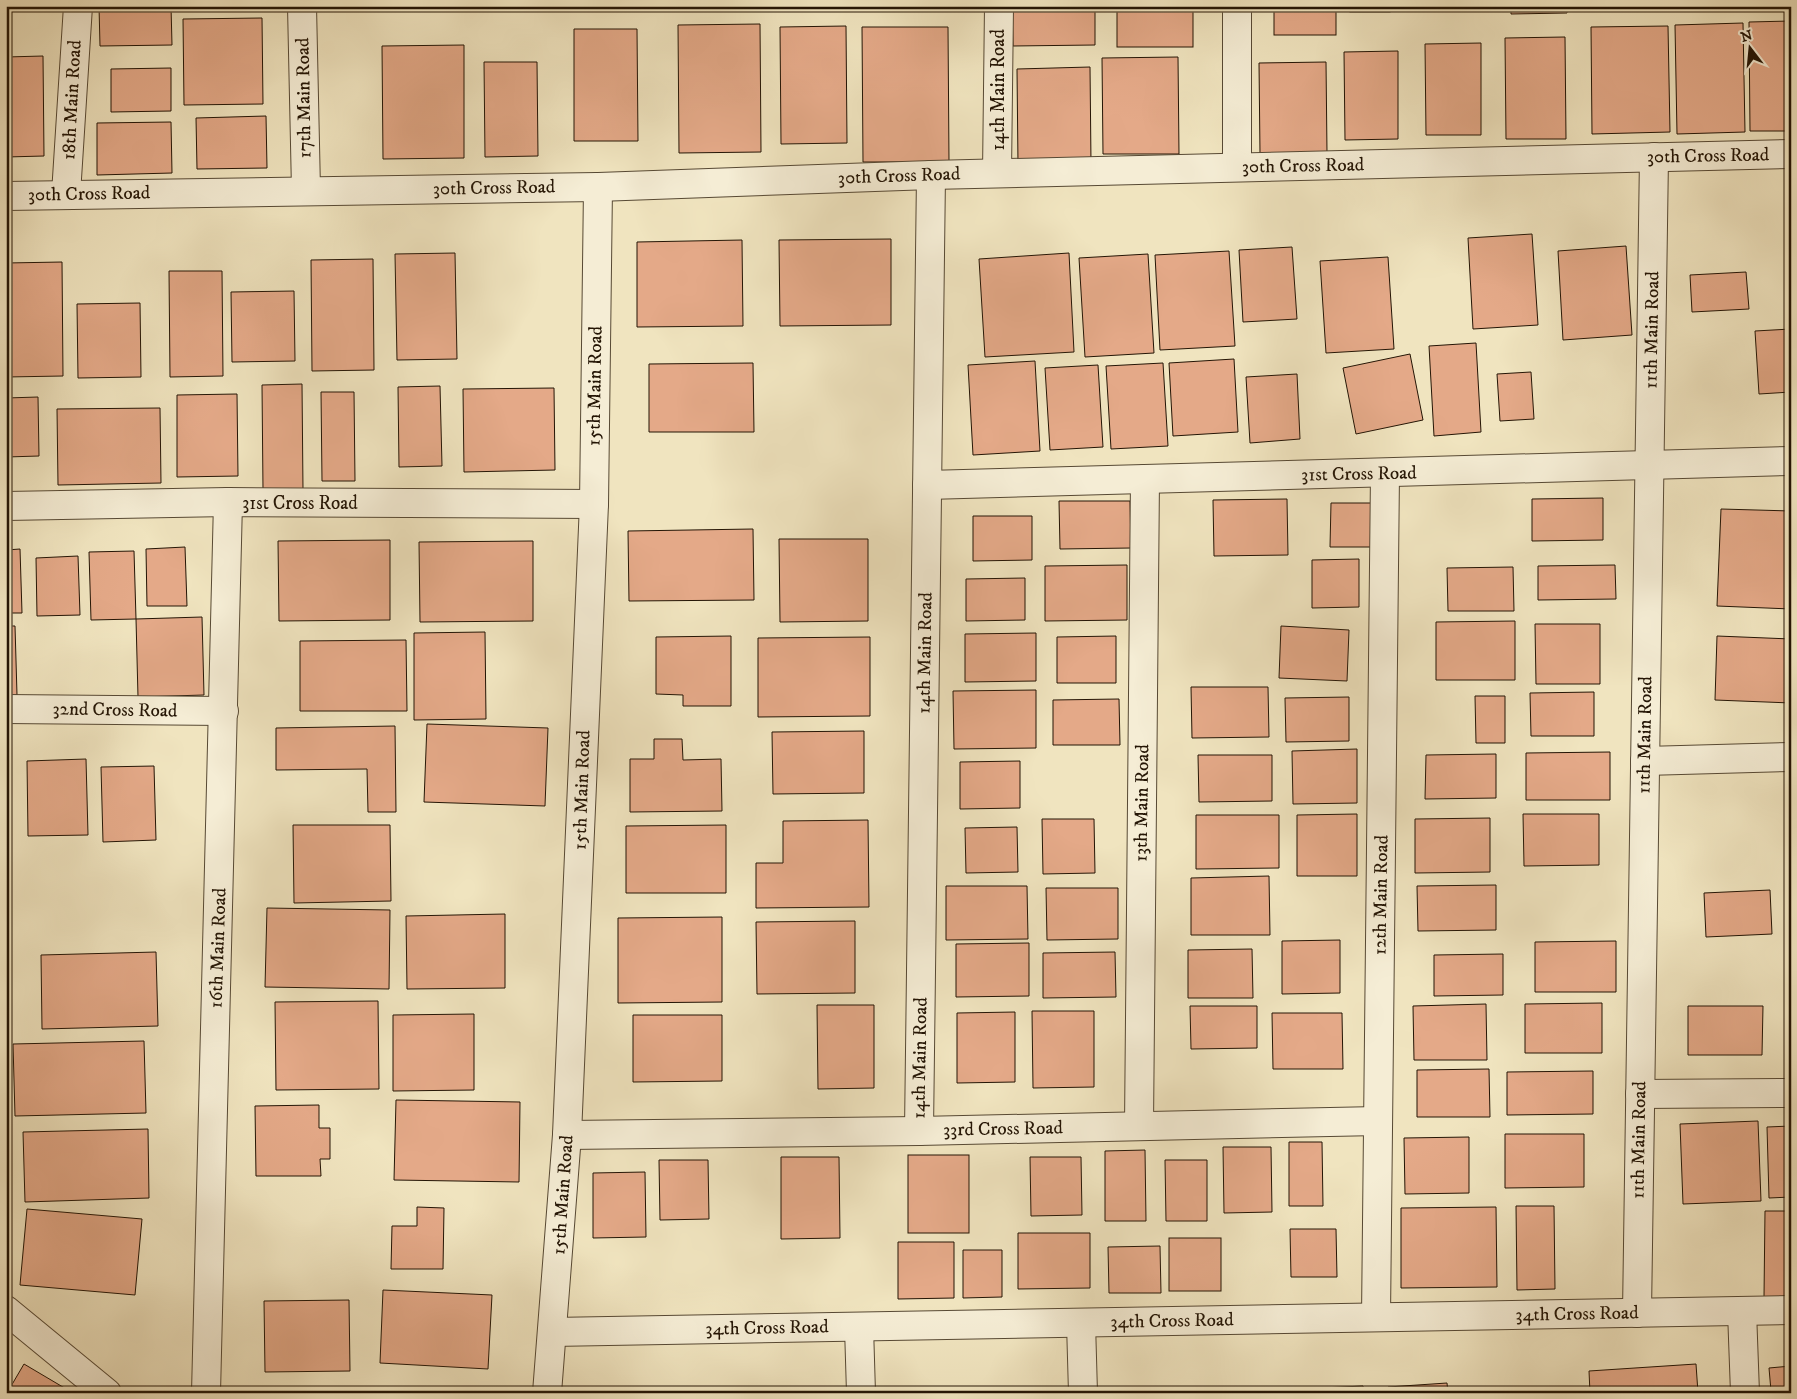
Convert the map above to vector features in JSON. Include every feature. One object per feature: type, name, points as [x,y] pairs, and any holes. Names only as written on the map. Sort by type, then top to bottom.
[{"type":"street","name":"18th Main Road","points":[[66,194],[78,6]]},
{"type":"street","name":"17th Main Road","points":[[302,6],[306,190]]},
{"type":"street","name":"14th Main Road","points":[[998,6],[998,173]]},
{"type":"street","points":[[1237,6],[1237,167]]},
{"type":"street","name":"30th Cross Road","points":[[6,196],[598,187],[998,173],[1791,154]]},
{"type":"street","name":"11th Main Road","points":[[1637,1313],[1654,157]]},
{"type":"street","name":"14th Main Road","points":[[920,1131],[931,175]]},
{"type":"street","name":"15th Main Road","points":[[547,1393],[567,1135],[594,504],[598,187]]},
{"type":"street","name":"31st Cross Road","points":[[927,485],[1385,474],[1791,461]]},
{"type":"street","name":"12th Main Road","points":[[1376,1318],[1385,474]]},
{"type":"street","name":"13th Main Road","points":[[1138,1126],[1145,479]]},
{"type":"street","name":"31st Cross Road","points":[[6,506],[228,502],[594,504]]},
{"type":"street","name":"16th Main Road","points":[[206,1393],[228,502]]},
{"type":"street","name":"32nd Cross Road","points":[[6,709],[224,711]]},
{"type":"street","points":[[1645,761],[1791,757]]},
{"type":"street","points":[[1640,1094],[1791,1093]]},
{"type":"street","name":"33rd Cross Road","points":[[567,1135],[920,1131],[1378,1121]]},
{"type":"street","points":[[6,1310],[107,1393]]},
{"type":"street","name":"34th Cross Road","points":[[552,1332],[1791,1310]]},
{"type":"street","points":[[1742,1311],[1744,1393]]},
{"type":"street","points":[[1081,1323],[1083,1393]]},
{"type":"street","points":[[859,1327],[861,1393]]},
{"type":"building","points":[[99,6],[171,6],[172,45],[100,46]]},
{"type":"building","points":[[382,6],[469,6],[469,9],[382,10]]},
{"type":"building","points":[[763,6],[843,6],[843,7],[763,8]]},
{"type":"building","points":[[1012,6],[1095,6],[1095,45],[1013,46]]},
{"type":"building","points":[[1117,6],[1193,6],[1193,47],[1117,47]]},
{"type":"building","points":[[1274,6],[1336,6],[1336,35],[1274,35]]},
{"type":"building","points":[[1350,6],[1390,6],[1390,12],[1350,12]]},
{"type":"building","points":[[1511,6],[1567,6],[1567,13],[1511,14]]},
{"type":"building","points":[[262,18],[263,104],[184,105],[183,19]]},
{"type":"building","points":[[1791,21],[1791,131],[1750,131],[1749,22]]},
{"type":"building","points":[[1743,23],[1745,132],[1677,134],[1675,25]]},
{"type":"building","points":[[760,24],[761,152],[679,153],[678,25]]},
{"type":"building","points":[[846,26],[847,143],[781,144],[780,27]]},
{"type":"building","points":[[1668,26],[1670,132],[1592,134],[1591,27]]},
{"type":"building","points":[[862,27],[948,27],[949,162],[863,162]]},
{"type":"building","points":[[574,29],[637,29],[638,141],[574,141]]},
{"type":"building","points":[[1565,37],[1566,139],[1506,139],[1505,38]]},
{"type":"building","points":[[1481,43],[1481,135],[1426,135],[1425,44]]},
{"type":"building","points":[[464,45],[464,158],[383,159],[382,46]]},
{"type":"building","points":[[1398,51],[1398,139],[1345,140],[1344,52]]},
{"type":"building","points":[[43,56],[44,156],[6,157],[6,57]]},
{"type":"building","points":[[1178,57],[1179,154],[1103,154],[1102,58]]},
{"type":"building","points":[[484,62],[537,62],[538,156],[485,157]]},
{"type":"building","points":[[1326,62],[1327,153],[1260,154],[1259,63]]},
{"type":"building","points":[[1090,67],[1091,163],[1018,165],[1017,69]]},
{"type":"building","points":[[171,68],[171,111],[111,112],[111,69]]},
{"type":"building","points":[[266,116],[267,168],[197,169],[196,118]]},
{"type":"building","points":[[171,122],[172,173],[97,175],[97,123]]},
{"type":"building","points":[[1532,234],[1538,325],[1473,329],[1468,238]]},
{"type":"building","points":[[891,239],[891,325],[780,326],[779,240]]},
{"type":"building","points":[[742,240],[743,326],[637,327],[637,242]]},
{"type":"building","points":[[1626,246],[1632,335],[1563,340],[1558,251]]},
{"type":"building","points":[[1292,247],[1297,319],[1243,322],[1239,250]]},
{"type":"building","points":[[1229,251],[1235,346],[1160,350],[1155,255]]},
{"type":"building","points":[[455,253],[457,359],[397,360],[395,254]]},
{"type":"building","points":[[1069,253],[1074,352],[985,357],[979,259]]},
{"type":"building","points":[[1148,254],[1154,353],[1085,357],[1079,258]]},
{"type":"building","points":[[1388,257],[1394,349],[1326,353],[1320,261]]},
{"type":"building","points":[[373,259],[374,370],[312,371],[311,260]]},
{"type":"building","points":[[62,262],[63,376],[6,377],[6,263]]},
{"type":"building","points":[[169,271],[222,271],[223,376],[170,377]]},
{"type":"building","points":[[1746,272],[1749,309],[1692,312],[1690,275]]},
{"type":"building","points":[[294,291],[295,361],[232,362],[231,292]]},
{"type":"building","points":[[140,303],[141,377],[78,378],[77,304]]},
{"type":"building","points":[[1791,329],[1791,392],[1759,394],[1755,331]]},
{"type":"building","points":[[1476,343],[1481,432],[1434,436],[1429,346]]},
{"type":"building","points":[[1410,354],[1423,420],[1356,434],[1343,368]]},
{"type":"building","points":[[1234,359],[1238,432],[1173,436],[1169,363]]},
{"type":"building","points":[[1035,361],[1040,451],[973,455],[968,365]]},
{"type":"building","points":[[753,363],[754,432],[649,432],[649,364]]},
{"type":"building","points":[[1163,363],[1168,446],[1111,449],[1106,366]]},
{"type":"building","points":[[1098,365],[1103,447],[1050,450],[1045,368]]},
{"type":"building","points":[[1531,372],[1534,419],[1500,421],[1497,374]]},
{"type":"building","points":[[1297,374],[1300,439],[1250,443],[1246,377]]},
{"type":"building","points":[[302,384],[303,490],[263,490],[262,385]]},
{"type":"building","points":[[440,386],[442,466],[399,467],[398,387]]},
{"type":"building","points":[[554,388],[555,470],[464,472],[463,389]]},
{"type":"building","points":[[321,392],[354,392],[355,481],[322,481]]},
{"type":"building","points":[[237,394],[238,476],[177,477],[177,395]]},
{"type":"building","points":[[38,397],[39,456],[6,457],[6,398]]},
{"type":"building","points":[[160,408],[161,483],[58,485],[57,409]]},
{"type":"building","points":[[1603,498],[1603,540],[1532,541],[1532,499]]},
{"type":"building","points":[[1287,499],[1288,555],[1214,556],[1213,500]]},
{"type":"building","points":[[1059,501],[1130,501],[1131,548],[1060,549]]},
{"type":"building","points":[[1331,503],[1371,503],[1372,547],[1330,547]]},
{"type":"building","points":[[1721,509],[1791,511],[1791,609],[1717,606]]},
{"type":"building","points":[[973,516],[1032,516],[1032,560],[973,561]]},
{"type":"building","points":[[753,529],[754,600],[629,601],[628,531]]},
{"type":"building","points":[[779,539],[868,539],[868,621],[780,622]]},
{"type":"building","points":[[390,540],[390,620],[279,621],[278,541]]},
{"type":"building","points":[[533,541],[533,621],[420,622],[419,542]]},
{"type":"building","points":[[185,547],[187,606],[147,606],[146,549]]},
{"type":"building","points":[[20,549],[22,613],[6,613],[6,550]]},
{"type":"building","points":[[134,551],[136,619],[91,620],[89,552]]},
{"type":"building","points":[[78,556],[80,615],[37,616],[36,558]]},
{"type":"building","points":[[1359,559],[1359,607],[1312,608],[1312,560]]},
{"type":"building","points":[[1127,565],[1127,620],[1045,621],[1045,566]]},
{"type":"building","points":[[1615,565],[1616,599],[1538,600],[1538,566]]},
{"type":"building","points":[[1513,567],[1514,611],[1448,611],[1447,568]]},
{"type":"building","points":[[1025,578],[1025,620],[966,621],[966,579]]},
{"type":"building","points":[[202,617],[204,695],[138,697],[136,619]]},
{"type":"building","points":[[1515,621],[1515,680],[1436,680],[1436,622]]},
{"type":"building","points":[[1535,624],[1600,624],[1600,684],[1536,684]]},
{"type":"building","points":[[6,626],[15,626],[17,695],[6,696]]},
{"type":"building","points":[[1281,626],[1349,630],[1347,681],[1279,678]]},
{"type":"building","points":[[485,632],[486,719],[414,720],[414,633]]},
{"type":"building","points":[[1036,633],[1036,681],[965,682],[965,634]]},
{"type":"building","points":[[731,636],[731,706],[683,706],[683,695],[656,694],[656,637]]},
{"type":"building","points":[[1116,636],[1116,683],[1057,683],[1057,637]]},
{"type":"building","points":[[1717,636],[1791,639],[1791,703],[1715,700]]},
{"type":"building","points":[[870,637],[870,716],[758,717],[758,638]]},
{"type":"building","points":[[406,640],[407,711],[300,711],[300,641]]},
{"type":"building","points":[[1191,687],[1268,687],[1269,737],[1192,738]]},
{"type":"building","points":[[1036,690],[1036,748],[954,749],[953,691]]},
{"type":"building","points":[[1594,692],[1594,736],[1531,736],[1530,693]]},
{"type":"building","points":[[1475,696],[1505,696],[1505,743],[1476,743]]},
{"type":"building","points":[[1349,697],[1349,741],[1286,742],[1285,698]]},
{"type":"building","points":[[1119,699],[1120,745],[1053,745],[1053,700]]},
{"type":"building","points":[[427,724],[548,728],[545,806],[424,802]]},
{"type":"building","points":[[395,726],[396,812],[368,812],[367,769],[276,770],[276,728]]},
{"type":"building","points":[[864,731],[864,793],[773,794],[772,732]]},
{"type":"building","points":[[654,739],[682,739],[683,760],[721,759],[722,811],[630,812],[630,759],[654,759]]},
{"type":"building","points":[[1357,749],[1357,803],[1293,804],[1292,751]]},
{"type":"building","points":[[1610,752],[1610,800],[1526,800],[1526,753]]},
{"type":"building","points":[[1496,754],[1496,798],[1425,799],[1426,755]]},
{"type":"building","points":[[1198,755],[1272,755],[1272,801],[1199,802]]},
{"type":"building","points":[[86,759],[88,835],[28,836],[27,761]]},
{"type":"building","points":[[1020,761],[1020,808],[960,809],[960,762]]},
{"type":"building","points":[[154,766],[156,840],[103,842],[101,767]]},
{"type":"building","points":[[1357,814],[1357,876],[1297,876],[1297,815]]},
{"type":"building","points":[[1523,814],[1599,814],[1599,865],[1524,866]]},
{"type":"building","points":[[1196,815],[1279,815],[1279,868],[1196,869]]},
{"type":"building","points":[[1490,818],[1490,872],[1415,873],[1415,819]]},
{"type":"building","points":[[1042,819],[1094,819],[1095,873],[1043,874]]},
{"type":"building","points":[[868,820],[869,907],[756,908],[756,863],[783,863],[783,821]]},
{"type":"building","points":[[293,825],[390,825],[391,901],[294,903]]},
{"type":"building","points":[[726,825],[726,893],[626,893],[626,826]]},
{"type":"building","points":[[1017,827],[1018,872],[966,873],[965,828]]},
{"type":"building","points":[[1269,876],[1270,935],[1191,935],[1191,878]]},
{"type":"building","points":[[1496,885],[1496,930],[1418,931],[1417,886]]},
{"type":"building","points":[[946,886],[1027,886],[1028,939],[946,940]]},
{"type":"building","points":[[1046,888],[1118,888],[1118,939],[1047,940]]},
{"type":"building","points":[[1770,890],[1772,934],[1706,937],[1704,893]]},
{"type":"building","points":[[267,908],[390,910],[389,989],[265,987]]},
{"type":"building","points":[[505,914],[505,988],[407,989],[406,916]]},
{"type":"building","points":[[722,917],[722,1002],[618,1003],[618,918]]},
{"type":"building","points":[[855,921],[855,993],[757,994],[756,922]]},
{"type":"building","points":[[1340,940],[1340,993],[1282,994],[1282,941]]},
{"type":"building","points":[[1616,941],[1616,992],[1535,992],[1535,942]]},
{"type":"building","points":[[1029,943],[1029,996],[956,997],[956,944]]},
{"type":"building","points":[[1252,949],[1253,998],[1188,998],[1188,950]]},
{"type":"building","points":[[156,952],[158,1026],[42,1029],[41,955]]},
{"type":"building","points":[[1115,952],[1116,997],[1043,998],[1043,953]]},
{"type":"building","points":[[1503,954],[1503,995],[1434,996],[1434,955]]},
{"type":"building","points":[[378,1001],[379,1089],[276,1090],[275,1002]]},
{"type":"building","points":[[1602,1003],[1602,1053],[1525,1053],[1525,1004]]},
{"type":"building","points":[[1486,1004],[1487,1060],[1414,1060],[1413,1006]]},
{"type":"building","points":[[817,1005],[874,1005],[874,1088],[818,1089]]},
{"type":"building","points":[[1190,1006],[1257,1006],[1257,1048],[1191,1049]]},
{"type":"building","points":[[1688,1006],[1763,1006],[1762,1055],[1688,1055]]},
{"type":"building","points":[[1032,1011],[1094,1011],[1094,1087],[1033,1088]]},
{"type":"building","points":[[1015,1012],[1015,1082],[957,1083],[957,1013]]},
{"type":"building","points":[[1272,1013],[1342,1013],[1343,1069],[1273,1069]]},
{"type":"building","points":[[474,1014],[474,1090],[393,1091],[393,1015]]},
{"type":"building","points":[[633,1015],[722,1015],[722,1081],[633,1082]]},
{"type":"building","points":[[144,1041],[146,1113],[15,1116],[13,1044]]},
{"type":"building","points":[[1489,1069],[1490,1117],[1417,1117],[1417,1070]]},
{"type":"building","points":[[1593,1071],[1593,1114],[1507,1115],[1507,1072]]},
{"type":"building","points":[[396,1100],[520,1102],[519,1182],[394,1180]]},
{"type":"building","points":[[319,1105],[319,1128],[330,1128],[330,1159],[320,1159],[321,1176],[256,1176],[255,1106]]},
{"type":"building","points":[[1758,1121],[1761,1201],[1683,1204],[1680,1124]]},
{"type":"building","points":[[1791,1126],[1791,1197],[1769,1198],[1767,1127]]},
{"type":"building","points":[[148,1129],[149,1198],[25,1202],[23,1132]]},
{"type":"building","points":[[1505,1134],[1584,1134],[1584,1187],[1505,1188]]},
{"type":"building","points":[[1469,1137],[1469,1193],[1405,1194],[1404,1138]]},
{"type":"building","points":[[1289,1142],[1322,1142],[1323,1206],[1289,1206]]},
{"type":"building","points":[[1223,1147],[1271,1147],[1272,1212],[1224,1213]]},
{"type":"building","points":[[1145,1150],[1146,1221],[1105,1221],[1105,1151]]},
{"type":"building","points":[[908,1155],[969,1155],[969,1233],[908,1233]]},
{"type":"building","points":[[781,1157],[839,1157],[840,1238],[781,1239]]},
{"type":"building","points":[[1030,1157],[1081,1157],[1082,1215],[1031,1216]]},
{"type":"building","points":[[659,1160],[708,1160],[709,1219],[660,1220]]},
{"type":"building","points":[[1165,1160],[1207,1160],[1207,1221],[1166,1221]]},
{"type":"building","points":[[645,1172],[646,1237],[593,1238],[593,1173]]},
{"type":"building","points":[[1516,1206],[1554,1206],[1555,1289],[1517,1290]]},
{"type":"building","points":[[417,1207],[444,1208],[443,1269],[391,1269],[392,1226],[417,1226]]},
{"type":"building","points":[[1496,1207],[1497,1287],[1401,1288],[1401,1208]]},
{"type":"building","points":[[27,1209],[142,1219],[135,1295],[20,1285]]},
{"type":"building","points":[[1765,1211],[1791,1211],[1791,1297],[1764,1297]]},
{"type":"building","points":[[1290,1229],[1336,1229],[1337,1277],[1291,1277]]},
{"type":"building","points":[[1018,1233],[1090,1233],[1090,1288],[1018,1289]]},
{"type":"building","points":[[1169,1238],[1221,1238],[1221,1291],[1169,1291]]},
{"type":"building","points":[[898,1242],[954,1242],[954,1298],[898,1299]]},
{"type":"building","points":[[1160,1246],[1161,1293],[1109,1293],[1108,1247]]},
{"type":"building","points":[[963,1250],[1002,1250],[1002,1297],[963,1298]]},
{"type":"building","points":[[383,1290],[492,1295],[488,1369],[380,1363]]},
{"type":"building","points":[[349,1300],[350,1371],[265,1372],[264,1301]]},
{"type":"building","points":[[24,1364],[73,1393],[7,1393]]},
{"type":"building","points":[[1696,1364],[1698,1393],[1590,1393],[1589,1371]]},
{"type":"building","points":[[1791,1366],[1791,1389],[1771,1391],[1769,1368]]},
{"type":"building","points":[[1447,1383],[1448,1393],[1388,1393],[1388,1387]]},
{"type":"building","points":[[1363,1386],[1364,1393],[1301,1393],[1301,1389]]}]
